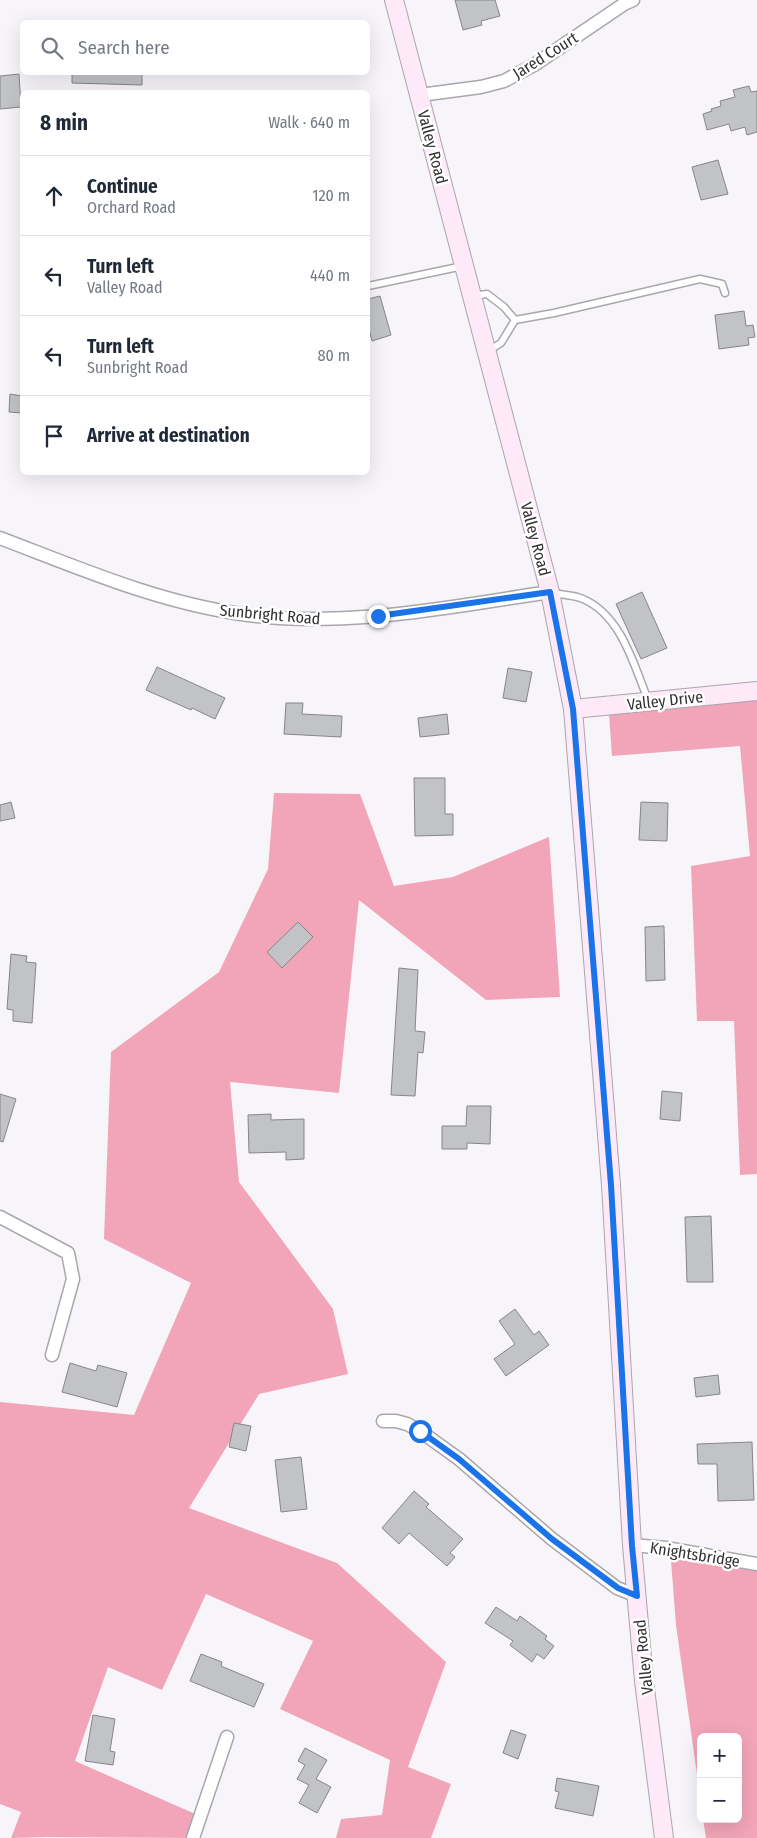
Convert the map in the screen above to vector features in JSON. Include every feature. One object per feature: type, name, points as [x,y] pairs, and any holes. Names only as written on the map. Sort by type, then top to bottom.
[{"type":"main road","name":"Valley Road","points":[[394,0],[550,592],[573,709],[611,1185],[632,1546],[644,1681],[664,1838]]},
{"type":"main road","name":"Valley Drive","points":[[573,709],[757,691]]},
{"type":"street","name":"Jared Court","points":[[420,96],[481,87],[504,81],[534,65],[624,4],[633,0]]},
{"type":"street","name":"Sunbright Road","points":[[0,538],[125,586],[186,603],[242,614],[320,619],[365,618],[550,592]]},
{"type":"street","points":[[0,1218],[68,1253],[73,1279],[52,1355]]},
{"type":"street","points":[[383,1422],[396,1421],[420,1431],[459,1459],[552,1539],[618,1588],[637,1596]]},
{"type":"street","name":"Knightsbridge","points":[[632,1546],[666,1548],[757,1564]]},
{"type":"street","points":[[193,1838],[227,1737]]},
{"type":"lane","points":[[370,286],[465,266]]},
{"type":"lane","points":[[487,351],[500,344],[515,320],[554,313],[700,279],[722,284],[726,292]]},
{"type":"lane","points":[[472,296],[487,294],[515,320]]},
{"type":"lane","points":[[550,592],[582,598],[600,609],[616,627],[629,651],[649,701]]},
{"type":"shaded area","points":[[757,689],[757,1174],[740,1175],[734,1021],[697,1021],[691,866],[750,856],[740,746],[612,756],[608,700]]},
{"type":"shaded area","points":[[274,793],[360,794],[394,886],[453,877],[549,837],[560,997],[486,1000],[359,900],[339,1093],[230,1082],[239,1182],[333,1309],[348,1374],[259,1394],[189,1508],[337,1563],[446,1662],[408,1767],[451,1784],[431,1838],[336,1838],[341,1819],[382,1815],[390,1760],[280,1709],[313,1641],[206,1594],[162,1690],[108,1667],[75,1761],[202,1817],[195,1838],[11,1838],[21,1812],[0,1804],[0,1402],[134,1415],[191,1283],[104,1239],[111,1052],[219,972],[268,869]]},
{"type":"shaded area","points":[[670,1548],[757,1566],[757,1838],[706,1838],[704,1823],[742,1823],[742,1733],[697,1733],[697,1775],[676,1625]]},
{"type":"building","points":[[455,0],[495,0],[500,16],[481,21],[482,25],[463,30]]},
{"type":"building","points":[[19,74],[20,107],[0,109],[0,76]]},
{"type":"building","points":[[72,75],[142,75],[142,85],[72,83]]},
{"type":"building","points":[[749,86],[751,92],[757,91],[757,132],[747,135],[745,127],[731,131],[729,124],[707,130],[703,114],[721,106],[720,101],[735,97],[733,90]]},
{"type":"building","points":[[718,160],[728,194],[701,200],[692,167]]},
{"type":"building","points":[[380,296],[391,335],[372,341],[370,333],[370,298]]},
{"type":"building","points":[[744,311],[746,326],[753,325],[755,337],[748,338],[749,345],[719,349],[715,315]]},
{"type":"building","points":[[10,394],[20,396],[20,413],[9,412]]},
{"type":"building","points":[[642,592],[667,648],[641,659],[616,604]]},
{"type":"building","points":[[157,667],[225,698],[215,719],[146,690]]},
{"type":"building","points":[[508,668],[532,672],[526,702],[503,698]]},
{"type":"building","points":[[286,703],[303,703],[302,714],[342,716],[341,737],[284,734]]},
{"type":"building","points":[[447,714],[449,734],[420,737],[418,718]]},
{"type":"building","points":[[414,778],[445,778],[445,814],[453,814],[453,835],[415,836]]},
{"type":"building","points":[[11,802],[15,818],[0,821],[0,805]]},
{"type":"building","points":[[641,802],[668,803],[667,841],[639,840]]},
{"type":"building","points":[[298,922],[313,937],[282,968],[267,952]]},
{"type":"building","points":[[664,926],[665,980],[646,981],[645,927]]},
{"type":"building","points":[[11,954],[27,956],[26,962],[36,963],[32,1023],[13,1021],[13,1010],[7,1009]]},
{"type":"building","points":[[399,968],[418,970],[415,1031],[425,1032],[423,1053],[418,1052],[415,1096],[391,1095]]},
{"type":"building","points":[[662,1091],[682,1093],[680,1121],[660,1119]]},
{"type":"building","points":[[0,1094],[16,1099],[3,1142],[0,1141]]},
{"type":"building","points":[[467,1106],[491,1106],[490,1144],[467,1143],[467,1149],[442,1149],[442,1126],[466,1126]]},
{"type":"building","points":[[271,1114],[271,1120],[304,1119],[304,1159],[286,1160],[286,1152],[249,1153],[248,1115]]},
{"type":"building","points":[[711,1216],[713,1282],[687,1282],[685,1217]]},
{"type":"building","points":[[515,1309],[534,1335],[539,1331],[549,1345],[506,1376],[494,1359],[515,1344],[499,1321]]},
{"type":"building","points":[[70,1363],[96,1371],[98,1365],[127,1373],[117,1407],[62,1392]]},
{"type":"building","points":[[718,1375],[720,1394],[696,1397],[694,1378]]},
{"type":"building","points":[[234,1423],[251,1426],[246,1451],[229,1447]]},
{"type":"building","points":[[752,1442],[754,1500],[718,1501],[717,1464],[698,1464],[697,1444]]},
{"type":"building","points":[[301,1457],[307,1509],[281,1512],[275,1460]]},
{"type":"building","points":[[414,1491],[429,1504],[426,1507],[463,1539],[450,1553],[455,1557],[447,1566],[409,1533],[399,1544],[382,1528]]},
{"type":"building","points":[[496,1607],[517,1621],[520,1616],[547,1636],[545,1639],[554,1646],[544,1659],[537,1654],[532,1662],[510,1645],[513,1641],[485,1623]]},
{"type":"building","points":[[201,1654],[222,1662],[221,1666],[264,1684],[254,1707],[190,1681]]},
{"type":"building","points":[[93,1715],[115,1719],[110,1751],[115,1752],[113,1765],[85,1761]]},
{"type":"building","points":[[511,1730],[526,1735],[518,1759],[503,1753]]},
{"type":"building","points":[[305,1748],[327,1760],[316,1779],[331,1787],[317,1813],[299,1803],[309,1785],[297,1779],[305,1765],[298,1761]]},
{"type":"building","points":[[557,1778],[599,1786],[593,1816],[555,1808],[559,1792],[555,1791]]},
{"type":"route","points":[[378,616],[550,592],[573,709],[611,1185],[632,1546],[637,1596],[618,1588],[552,1539],[459,1459],[420,1431]]}]
